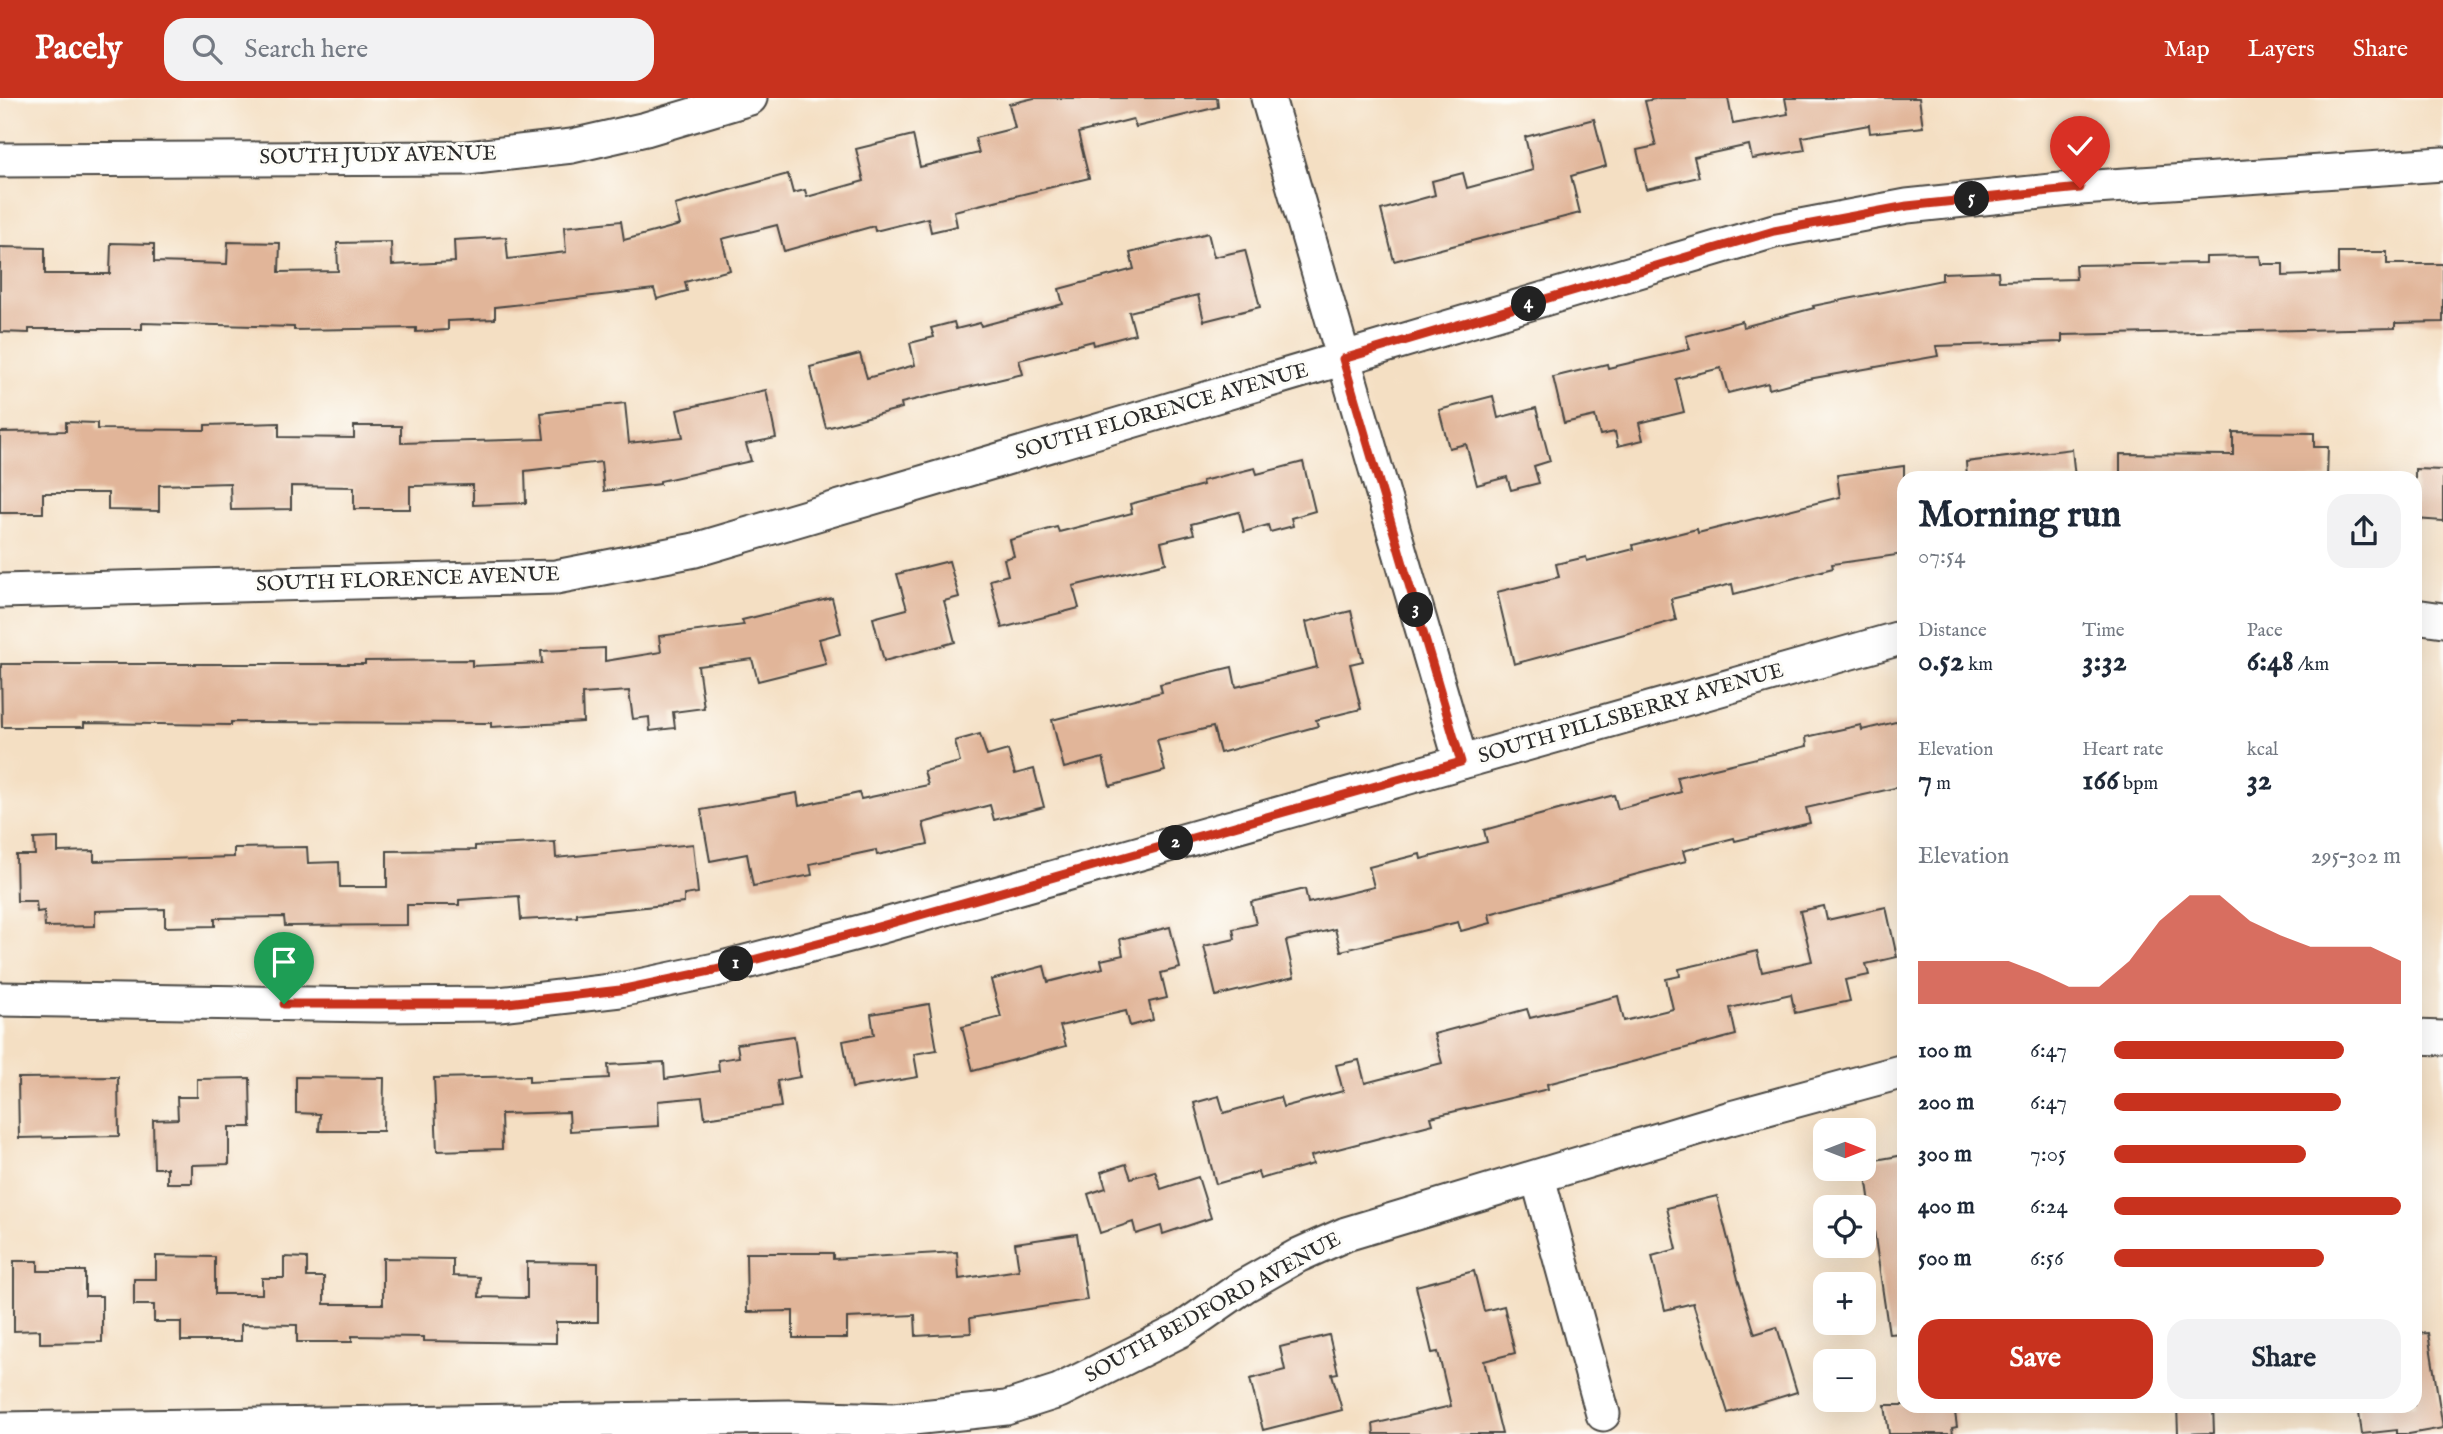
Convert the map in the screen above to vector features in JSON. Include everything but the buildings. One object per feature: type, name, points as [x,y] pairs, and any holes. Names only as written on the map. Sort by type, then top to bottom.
[{"type":"street","name":"SOUTH JUDY AVENUE","points":[[0,160],[467,158],[572,146],[646,129],[750,98]]},
{"type":"street","points":[[1268,98],[1461,762]]},
{"type":"street","name":"SOUTH FLORENCE AVENUE","points":[[0,591],[556,577],[695,550],[1774,231],[1907,206],[2080,188],[2443,164]]},
{"type":"street","points":[[2422,617],[2443,620]]},
{"type":"street","name":"SOUTH PILLSBERRY AVENUE","points":[[0,999],[379,1005],[499,1004],[620,990],[715,970],[867,930],[1897,640]]},
{"type":"street","points":[[2422,1037],[2443,1038]]},
{"type":"street","name":"SOUTH BEDFORD AVENUE","points":[[0,1429],[788,1418],[894,1420],[1006,1408],[1059,1391],[1115,1364],[1181,1330],[1255,1279],[1298,1255],[1346,1234],[1731,1118],[1897,1073]]},
{"type":"street","points":[[1538,1178],[1603,1414]]},
{"type":"route","points":[[284,1004],[499,1004],[620,990],[715,970],[867,930],[1461,762],[1343,359],[1774,231],[1907,206],[2080,188]]}]
